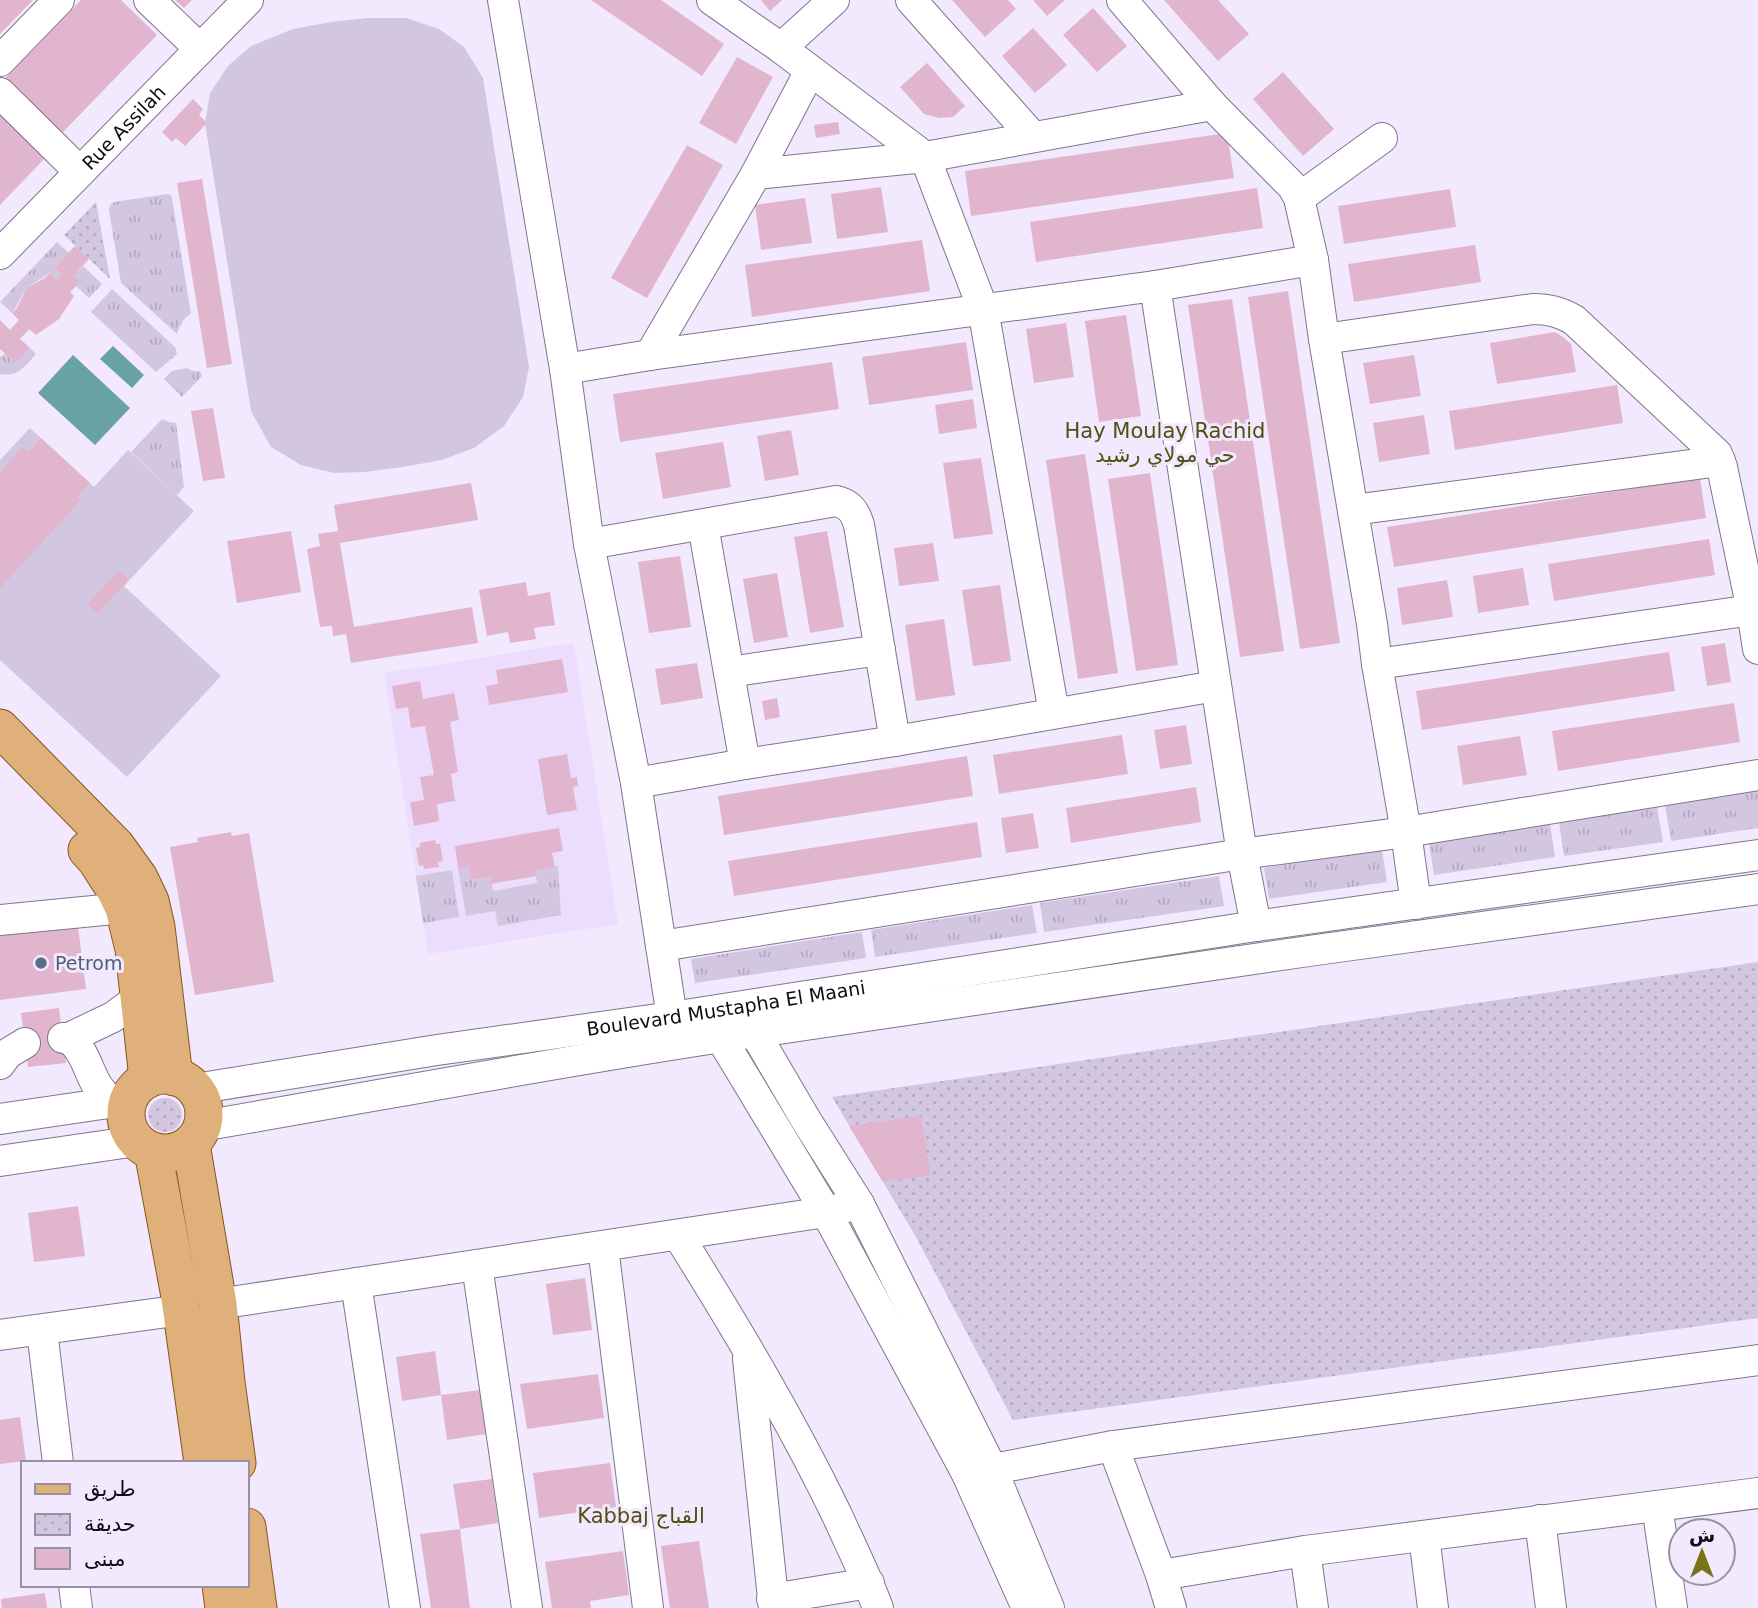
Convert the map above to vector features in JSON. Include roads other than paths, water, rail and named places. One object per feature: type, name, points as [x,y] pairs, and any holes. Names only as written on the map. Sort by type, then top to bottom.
[{"type":"main road","points":[[0,727],[116,846],[139,878],[150,901],[156,928],[152,1089],[126,1114],[132,1135],[145,1146],[169,1153],[177,1152],[197,1135],[204,1120],[204,1107],[152,1089]]},
{"type":"main road","points":[[0,763],[96,860],[124,908],[131,934],[152,1089]]},
{"type":"main road","points":[[197,1135],[237,1461]]},
{"type":"main road","points":[[145,1146],[181,1310],[203,1461]]},
{"type":"main road","points":[[181,1310],[218,1303]]},
{"type":"main road","points":[[248,1534],[258,1608]]},
{"type":"main road","points":[[220,1587],[224,1608]]},
{"type":"street","points":[[0,61],[59,0]]},
{"type":"street","points":[[149,0],[200,49]]},
{"type":"street","name":"Rue Assilah","points":[[0,254],[248,0]]},
{"type":"street","points":[[503,0],[565,369],[589,544],[636,783],[674,1031]]},
{"type":"street","points":[[712,0],[781,48],[925,157],[983,309],[1054,713]]},
{"type":"street","points":[[781,48],[834,0]]},
{"type":"street","points":[[911,0],[1033,137]]},
{"type":"street","points":[[1122,0],[1212,105],[1293,187],[1299,198],[1313,260],[1416,904]]},
{"type":"street","points":[[650,355],[756,174],[810,71]]},
{"type":"street","points":[[0,93],[80,172]]},
{"type":"street","points":[[756,174],[925,157],[1212,105]]},
{"type":"street","points":[[1299,198],[1382,138]]},
{"type":"street","points":[[565,369],[1155,286],[1313,260]]},
{"type":"street","points":[[1155,286],[1255,926]]},
{"type":"street","points":[[1324,339],[1533,309],[1560,312],[1574,320],[1713,450],[1720,461],[1758,649]]},
{"type":"street","points":[[1353,510],[1720,461]]},
{"type":"street","points":[[589,544],[836,500],[845,503],[852,508],[859,525],[895,741]]},
{"type":"street","points":[[703,524],[745,764]]},
{"type":"street","points":[[1377,664],[1752,610]]},
{"type":"street","points":[[729,672],[880,650]]},
{"type":"street","points":[[636,783],[1216,686]]},
{"type":"street","points":[[661,946],[1242,854],[1406,832],[1758,775]]},
{"type":"street","name":"Boulevard Mustapha El Maani","points":[[197,1135],[443,1084],[674,1031],[1255,926],[1758,855]]},
{"type":"street","name":"Boulevard Mustapha El Maani","points":[[0,1119],[152,1089],[437,1051],[674,1031],[721,1038],[1423,934],[1758,889]]},
{"type":"street","points":[[0,920],[124,908]]},
{"type":"street","points":[[139,997],[113,1017],[66,1038],[79,1047],[102,1095],[152,1089]]},
{"type":"street","points":[[755,1033],[859,1204],[979,1471],[1049,1608]]},
{"type":"street","points":[[721,1038],[979,1471],[1027,1608]]},
{"type":"street","points":[[0,1064],[6,1054],[25,1043]]},
{"type":"street","points":[[437,1051],[443,1084]]},
{"type":"street","points":[[0,1161],[145,1146]]},
{"type":"street","points":[[218,1303],[603,1247],[826,1212],[859,1204]]},
{"type":"street","points":[[678,1235],[746,1345],[813,1465],[873,1596],[773,1604],[746,1345]]},
{"type":"street","points":[[603,1247],[648,1608]]},
{"type":"street","points":[[477,1265],[527,1608]]},
{"type":"street","points":[[356,1283],[405,1608]]},
{"type":"street","points":[[0,1335],[181,1310]]},
{"type":"street","points":[[42,1331],[58,1461]]},
{"type":"street","points":[[979,1471],[1113,1446],[1758,1360]]},
{"type":"street","points":[[1113,1446],[1171,1608]]},
{"type":"street","points":[[1161,1575],[1305,1551],[1758,1493]]},
{"type":"street","points":[[1657,1506],[1672,1608]]},
{"type":"street","points":[[1540,1520],[1551,1608]]},
{"type":"street","points":[[1424,1536],[1433,1608]]},
{"type":"street","points":[[1305,1551],[1313,1608]]},
{"type":"street","points":[[74,1587],[77,1608]]},
{"type":"place","name":"Petrom","points":[[41,963]]},
{"type":"district","name":"Hay Moulay Rachid حي مولاي رشيد","points":[[1165,443]]},
{"type":"district","name":"Kabbaj القباج","points":[[641,1516]]}]
